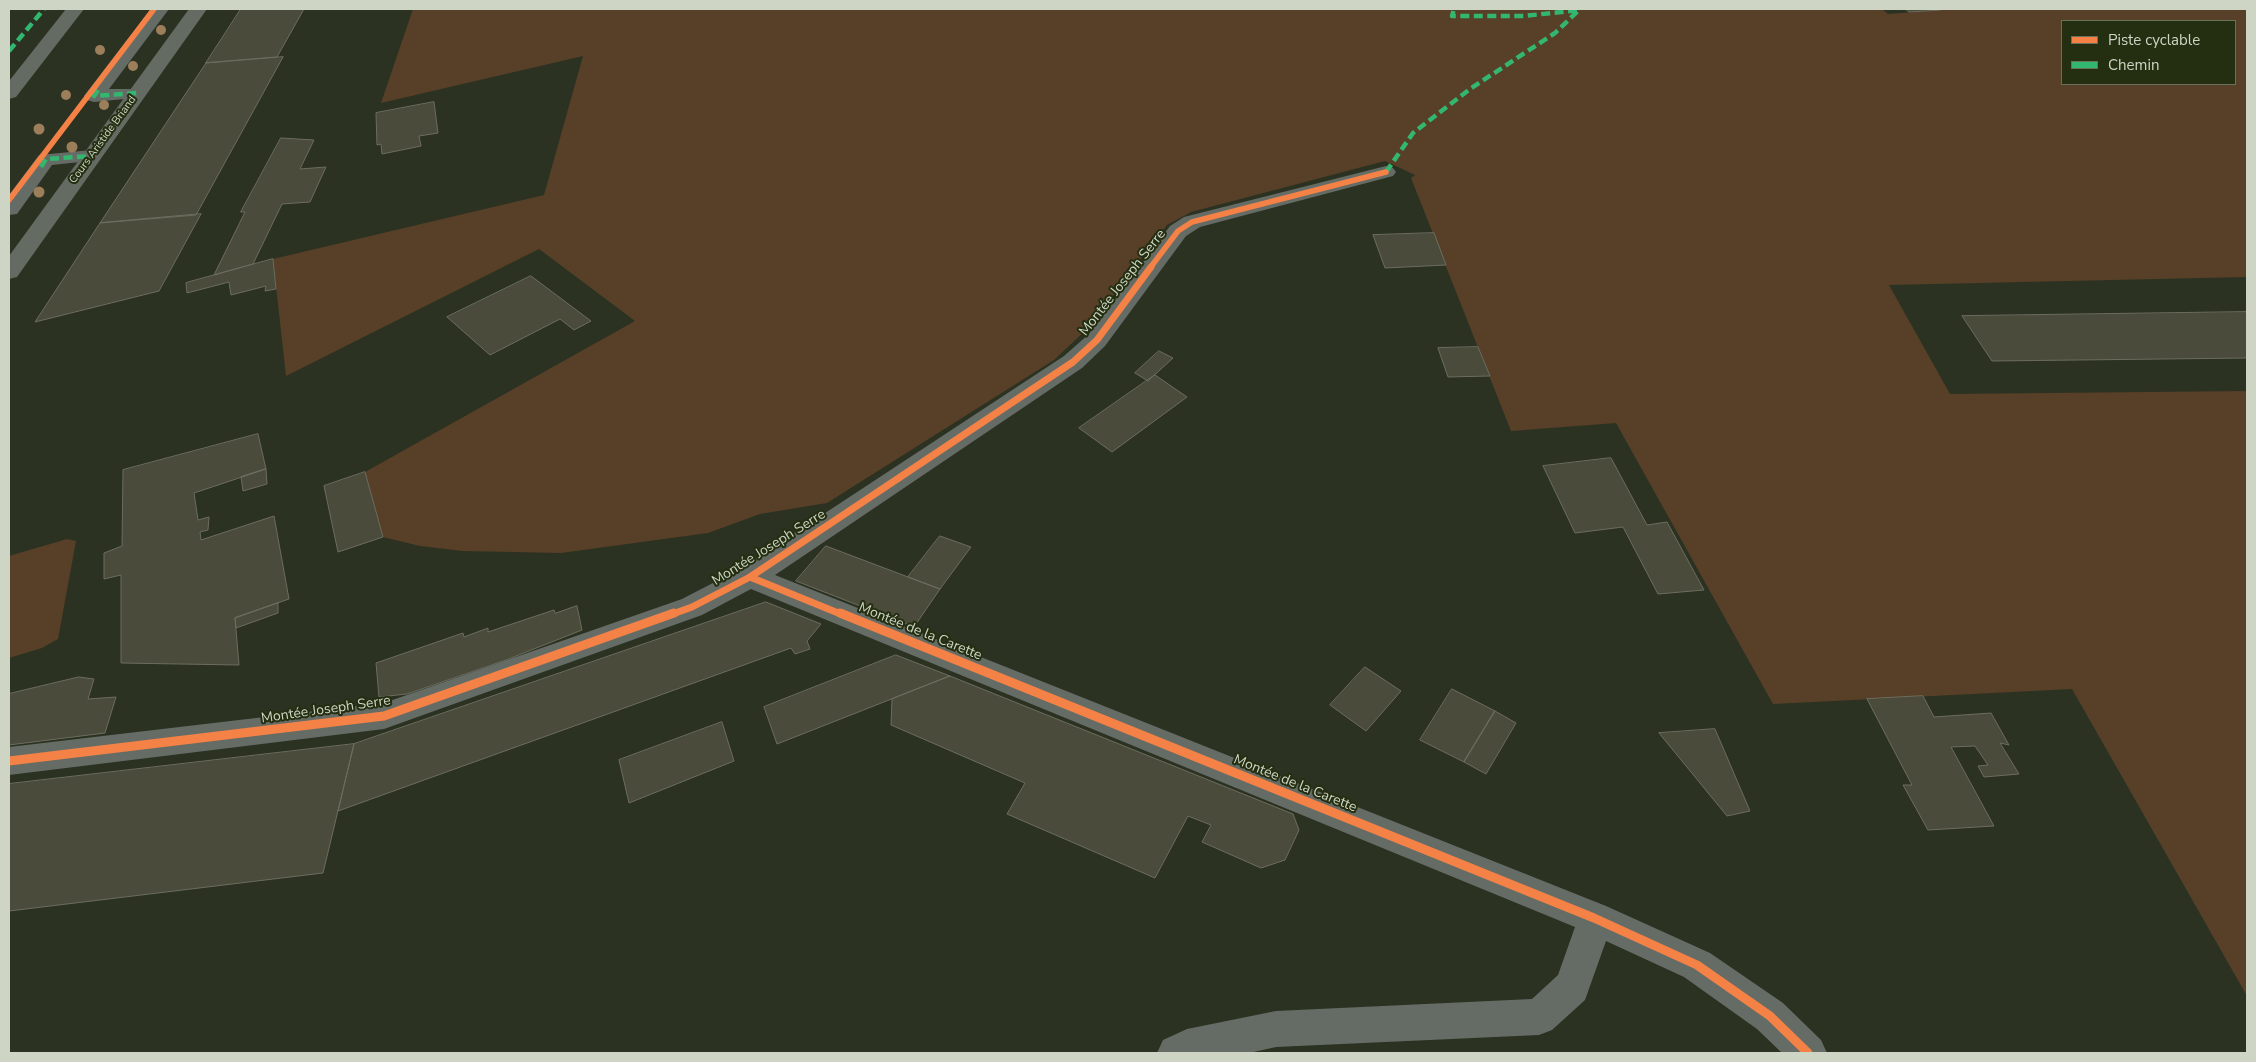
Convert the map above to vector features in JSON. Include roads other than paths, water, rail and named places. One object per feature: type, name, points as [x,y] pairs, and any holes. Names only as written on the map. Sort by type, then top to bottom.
[{"type":"main road","points":[[9,93],[75,9]]},
{"type":"main road","name":"Cours Aristide Briand","points":[[9,272],[198,9]]},
{"type":"street","points":[[137,93],[94,96],[160,9]]},
{"type":"street","points":[[9,209],[46,159],[92,156]]},
{"type":"street","name":"Montée Joseph Serre","points":[[9,761],[384,716],[692,607],[750,577],[1073,362],[1097,340],[1178,232],[1192,222],[1386,172]]},
{"type":"street","name":"Montée de la Carette","points":[[750,577],[1594,918],[1697,965],[1770,1016],[1808,1053]]},
{"type":"street","points":[[1176,1053],[1187,1048],[1276,1029],[1540,1017],[1572,987],[1590,937],[1594,918]]}]
